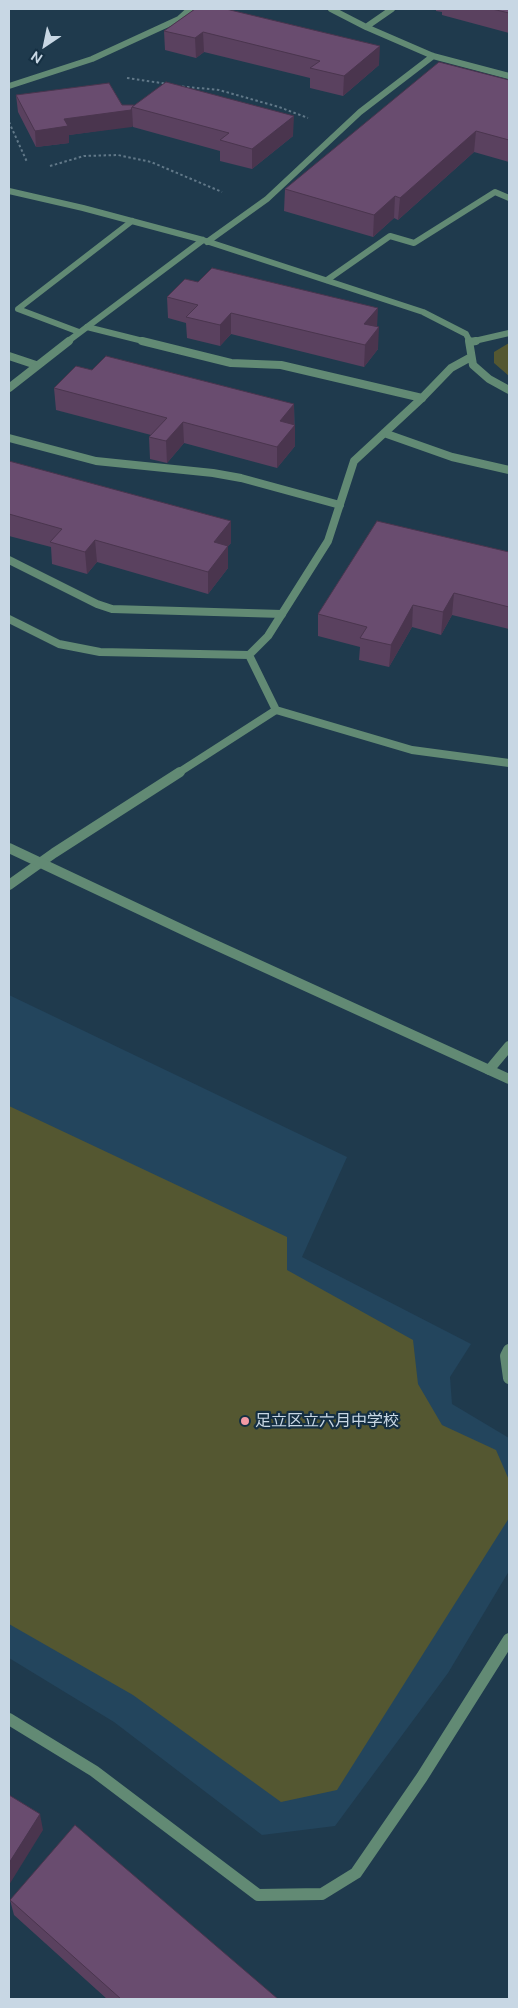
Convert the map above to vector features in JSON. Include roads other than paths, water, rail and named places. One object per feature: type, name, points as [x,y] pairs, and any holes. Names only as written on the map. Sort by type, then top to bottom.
[{"type":"street","points":[[9,86],[92,59],[151,34],[179,19],[190,9]]},
{"type":"street","points":[[331,9],[366,27],[433,56],[509,76]]},
{"type":"street","points":[[366,27],[392,9]]},
{"type":"street","points":[[9,388],[79,332],[205,241],[260,204],[343,127],[433,56]]},
{"type":"street","points":[[9,191],[205,241],[423,312],[466,334],[470,342],[473,365],[489,379],[509,390]]},
{"type":"street","points":[[327,280],[390,236],[414,243],[495,192],[509,198]]},
{"type":"street","points":[[79,332],[18,309],[132,221]]},
{"type":"street","points":[[86,327],[231,363],[282,365],[422,398]]},
{"type":"street","points":[[470,342],[509,333]]},
{"type":"street","points":[[9,356],[36,365]]},
{"type":"street","points":[[9,619],[59,644],[100,652],[249,655],[268,636],[328,541],[354,461],[422,398],[451,368],[471,357]]},
{"type":"street","points":[[384,433],[452,457],[509,470]]},
{"type":"street","points":[[9,438],[96,461],[213,473],[240,478],[340,505]]},
{"type":"street","points":[[9,560],[83,598],[112,608],[136,611],[282,614]]},
{"type":"street","points":[[249,655],[276,710],[412,750],[509,764]]},
{"type":"street","points":[[9,886],[40,863],[276,710]]},
{"type":"street","points":[[9,848],[509,1079]]},
{"type":"street","points":[[489,1070],[509,1046]]},
{"type":"street","points":[[509,1350],[506,1356],[509,1378]]},
{"type":"street","points":[[9,1719],[94,1771],[258,1895],[322,1894],[356,1873],[422,1777],[509,1639]]},
{"type":"place","name":"足立区立六月中学校","points":[[245,1421]]}]
